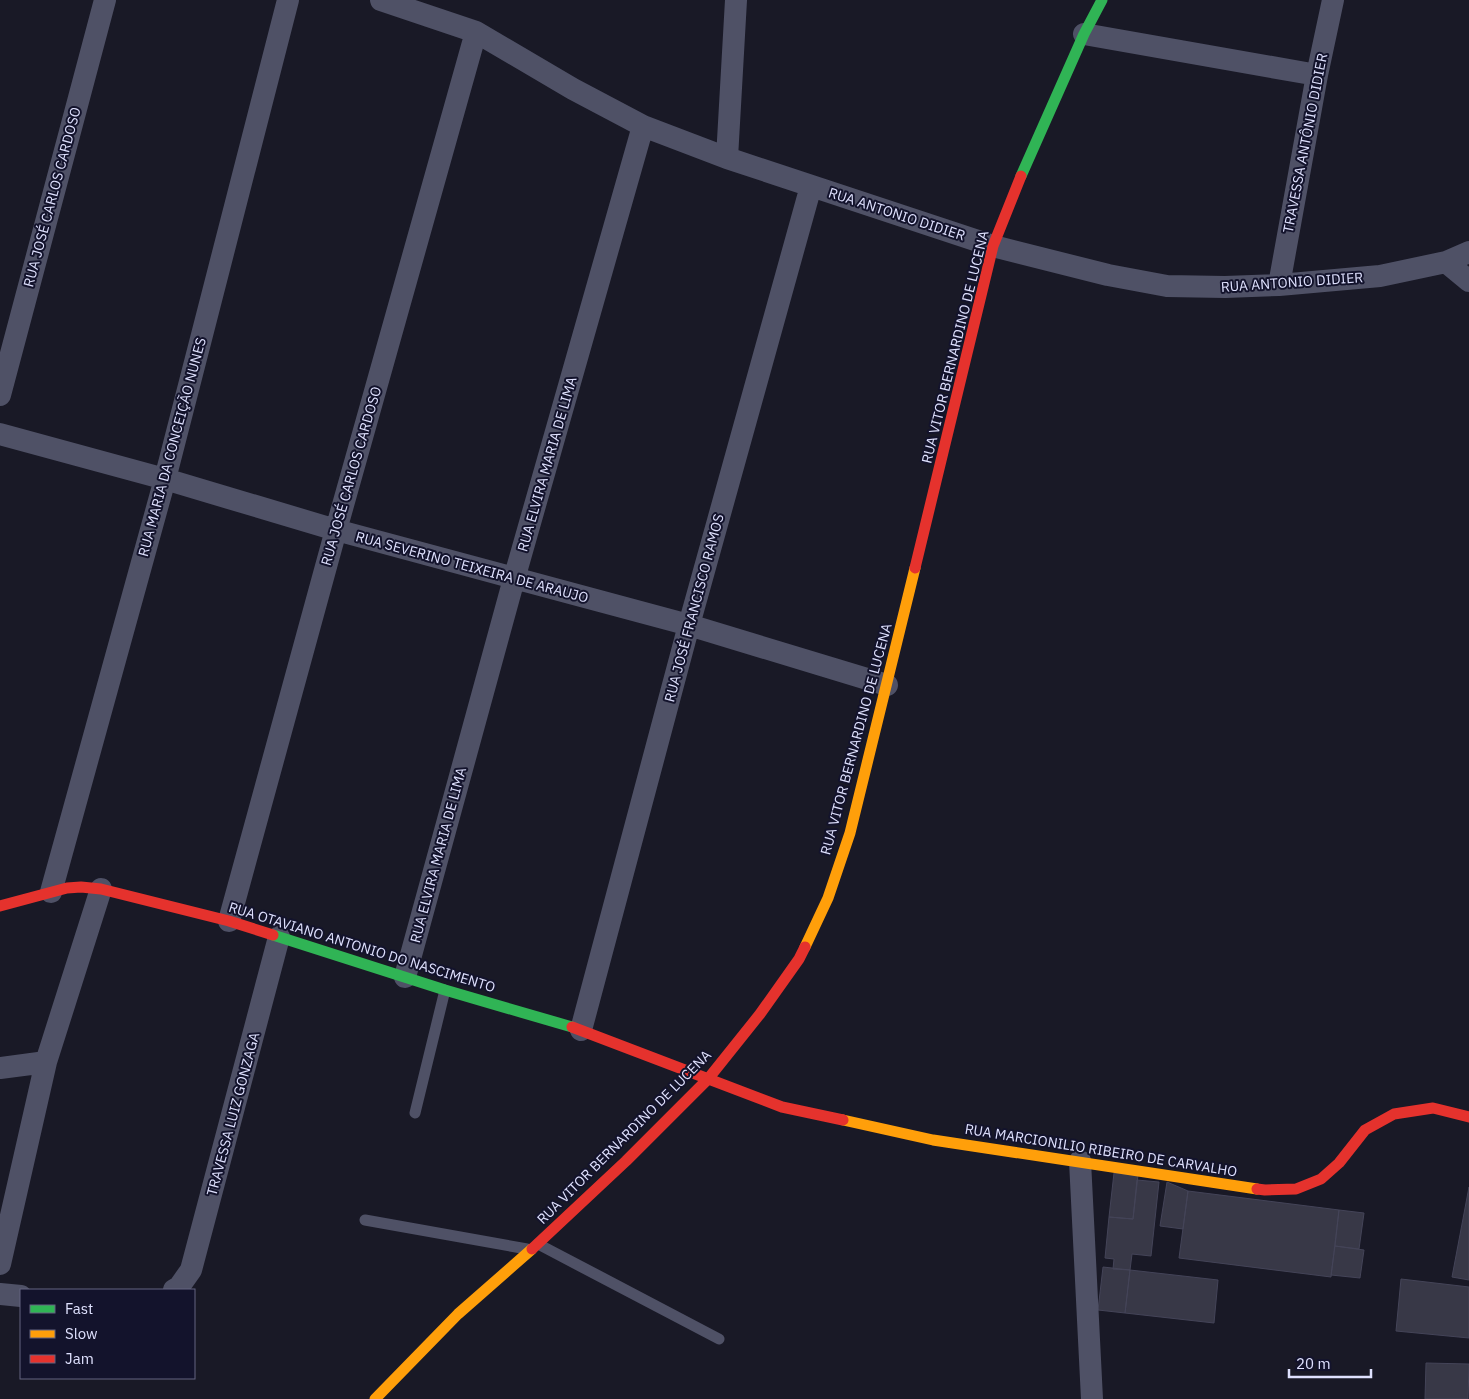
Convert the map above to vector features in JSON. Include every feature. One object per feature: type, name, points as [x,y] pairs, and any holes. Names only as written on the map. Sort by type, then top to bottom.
[{"type":"street","name":"RUA JOSÉ CARLOS CARDOSO","points":[[0,395],[104,0]]},
{"type":"street","name":"RUA MARIA DA CONCEIÇÃO NUNES","points":[[51,892],[165,479],[288,0]]},
{"type":"street","name":"RUA ANTONIO DIDIER","points":[[381,0],[476,32],[573,89],[643,126],[727,158],[993,246],[1108,274],[1167,286],[1225,287],[1279,285],[1380,276],[1446,262],[1469,252]]},
{"type":"street","points":[[727,158],[736,0]]},
{"type":"street","name":"RUA VITOR BERNARDINO DE LUCENA","points":[[375,1399],[458,1314],[534,1247],[708,1079],[760,1014],[799,959],[828,898],[850,833],[993,246],[1032,150],[1084,34],[1102,0]]},
{"type":"street","name":"TRAVESSA ANTÔNIO DIDIER","points":[[1279,285],[1317,75],[1333,0]]},
{"type":"street","name":"RUA JOSÉ CARLOS CARDOSO","points":[[229,921],[336,530],[476,32]]},
{"type":"street","points":[[1084,34],[1317,75]]},
{"type":"street","name":"RUA ELVIRA MARIA DE LIMA","points":[[405,977],[514,579],[643,126]]},
{"type":"street","name":"RUA JOSÉ FRANCISCO RAMOS","points":[[581,1030],[689,625],[811,186]]},
{"type":"street","points":[[1446,262],[1469,281]]},
{"type":"street","name":"RUA SEVERINO TEIXEIRA DE ARAUJO","points":[[0,434],[165,479],[336,530],[689,625],[887,685]]},
{"type":"street","name":"RUA OTAVIANO ANTONIO DO NASCIMENTO","points":[[0,906],[67,888],[82,887],[101,889],[180,908],[229,921],[445,990],[581,1030],[708,1079]]},
{"type":"street","points":[[0,1264],[46,1062],[101,889]]},
{"type":"street","name":"TRAVESSA LUIZ GONZAGA","points":[[177,1289],[192,1270],[279,937]]},
{"type":"street","points":[[0,1068],[46,1062]]},
{"type":"street","name":"RUA MARCIONILIO RIBEIRO DE CARVALHO","points":[[708,1079],[782,1107],[933,1140],[1265,1190],[1296,1188],[1321,1179],[1339,1163],[1365,1130],[1394,1114],[1432,1108],[1469,1117]]},
{"type":"street","points":[[1080,1161],[1092,1399]]},
{"type":"street","points":[[0,1294],[20,1296]]},
{"type":"lane","points":[[415,1113],[445,990]]},
{"type":"lane","points":[[365,1220],[534,1247],[719,1339]]},
{"type":"building","points":[[1114,1173],[1138,1175],[1133,1219],[1109,1217]]},
{"type":"building","points":[[1137,1180],[1159,1182],[1151,1256],[1132,1254],[1130,1270],[1113,1269],[1114,1259],[1105,1258],[1109,1217],[1133,1219]]},
{"type":"building","points":[[1167,1182],[1188,1191],[1183,1229],[1160,1226]]},
{"type":"building","points":[[1469,1187],[1469,1280],[1452,1277]]},
{"type":"building","points":[[1188,1191],[1339,1210],[1331,1277],[1179,1258]]},
{"type":"building","points":[[1339,1210],[1364,1213],[1359,1249],[1335,1246]]},
{"type":"building","points":[[1335,1246],[1364,1250],[1360,1278],[1331,1275]]},
{"type":"building","points":[[1103,1267],[1130,1270],[1125,1313],[1098,1310]]},
{"type":"building","points":[[1130,1270],[1218,1280],[1214,1323],[1125,1313]]},
{"type":"building","points":[[1401,1279],[1469,1287],[1469,1338],[1396,1331]]},
{"type":"building","points":[[1426,1363],[1469,1364],[1468,1399],[1425,1399]]},
{"type":"traffic: fast","points":[[1021,176],[1084,34],[1102,0]]},
{"type":"traffic: fast","points":[[273,935],[445,990],[572,1027]]},
{"type":"traffic: slow","points":[[805,947],[828,898],[850,833],[915,568]]},
{"type":"traffic: slow","points":[[843,1120],[933,1140],[1257,1189]]},
{"type":"traffic: slow","points":[[375,1399],[458,1314],[532,1249]]},
{"type":"traffic: jam","points":[[915,568],[993,246],[1021,176]]},
{"type":"traffic: jam","points":[[0,906],[67,888],[101,889],[229,921],[273,935]]},
{"type":"traffic: jam","points":[[532,1249],[626,1161],[708,1079],[760,1014],[799,959],[805,947]]},
{"type":"traffic: jam","points":[[572,1027],[782,1107],[843,1120]]},
{"type":"traffic: jam","points":[[1257,1189],[1296,1189],[1321,1179],[1339,1163],[1365,1130],[1394,1114],[1433,1108],[1469,1117]]}]
